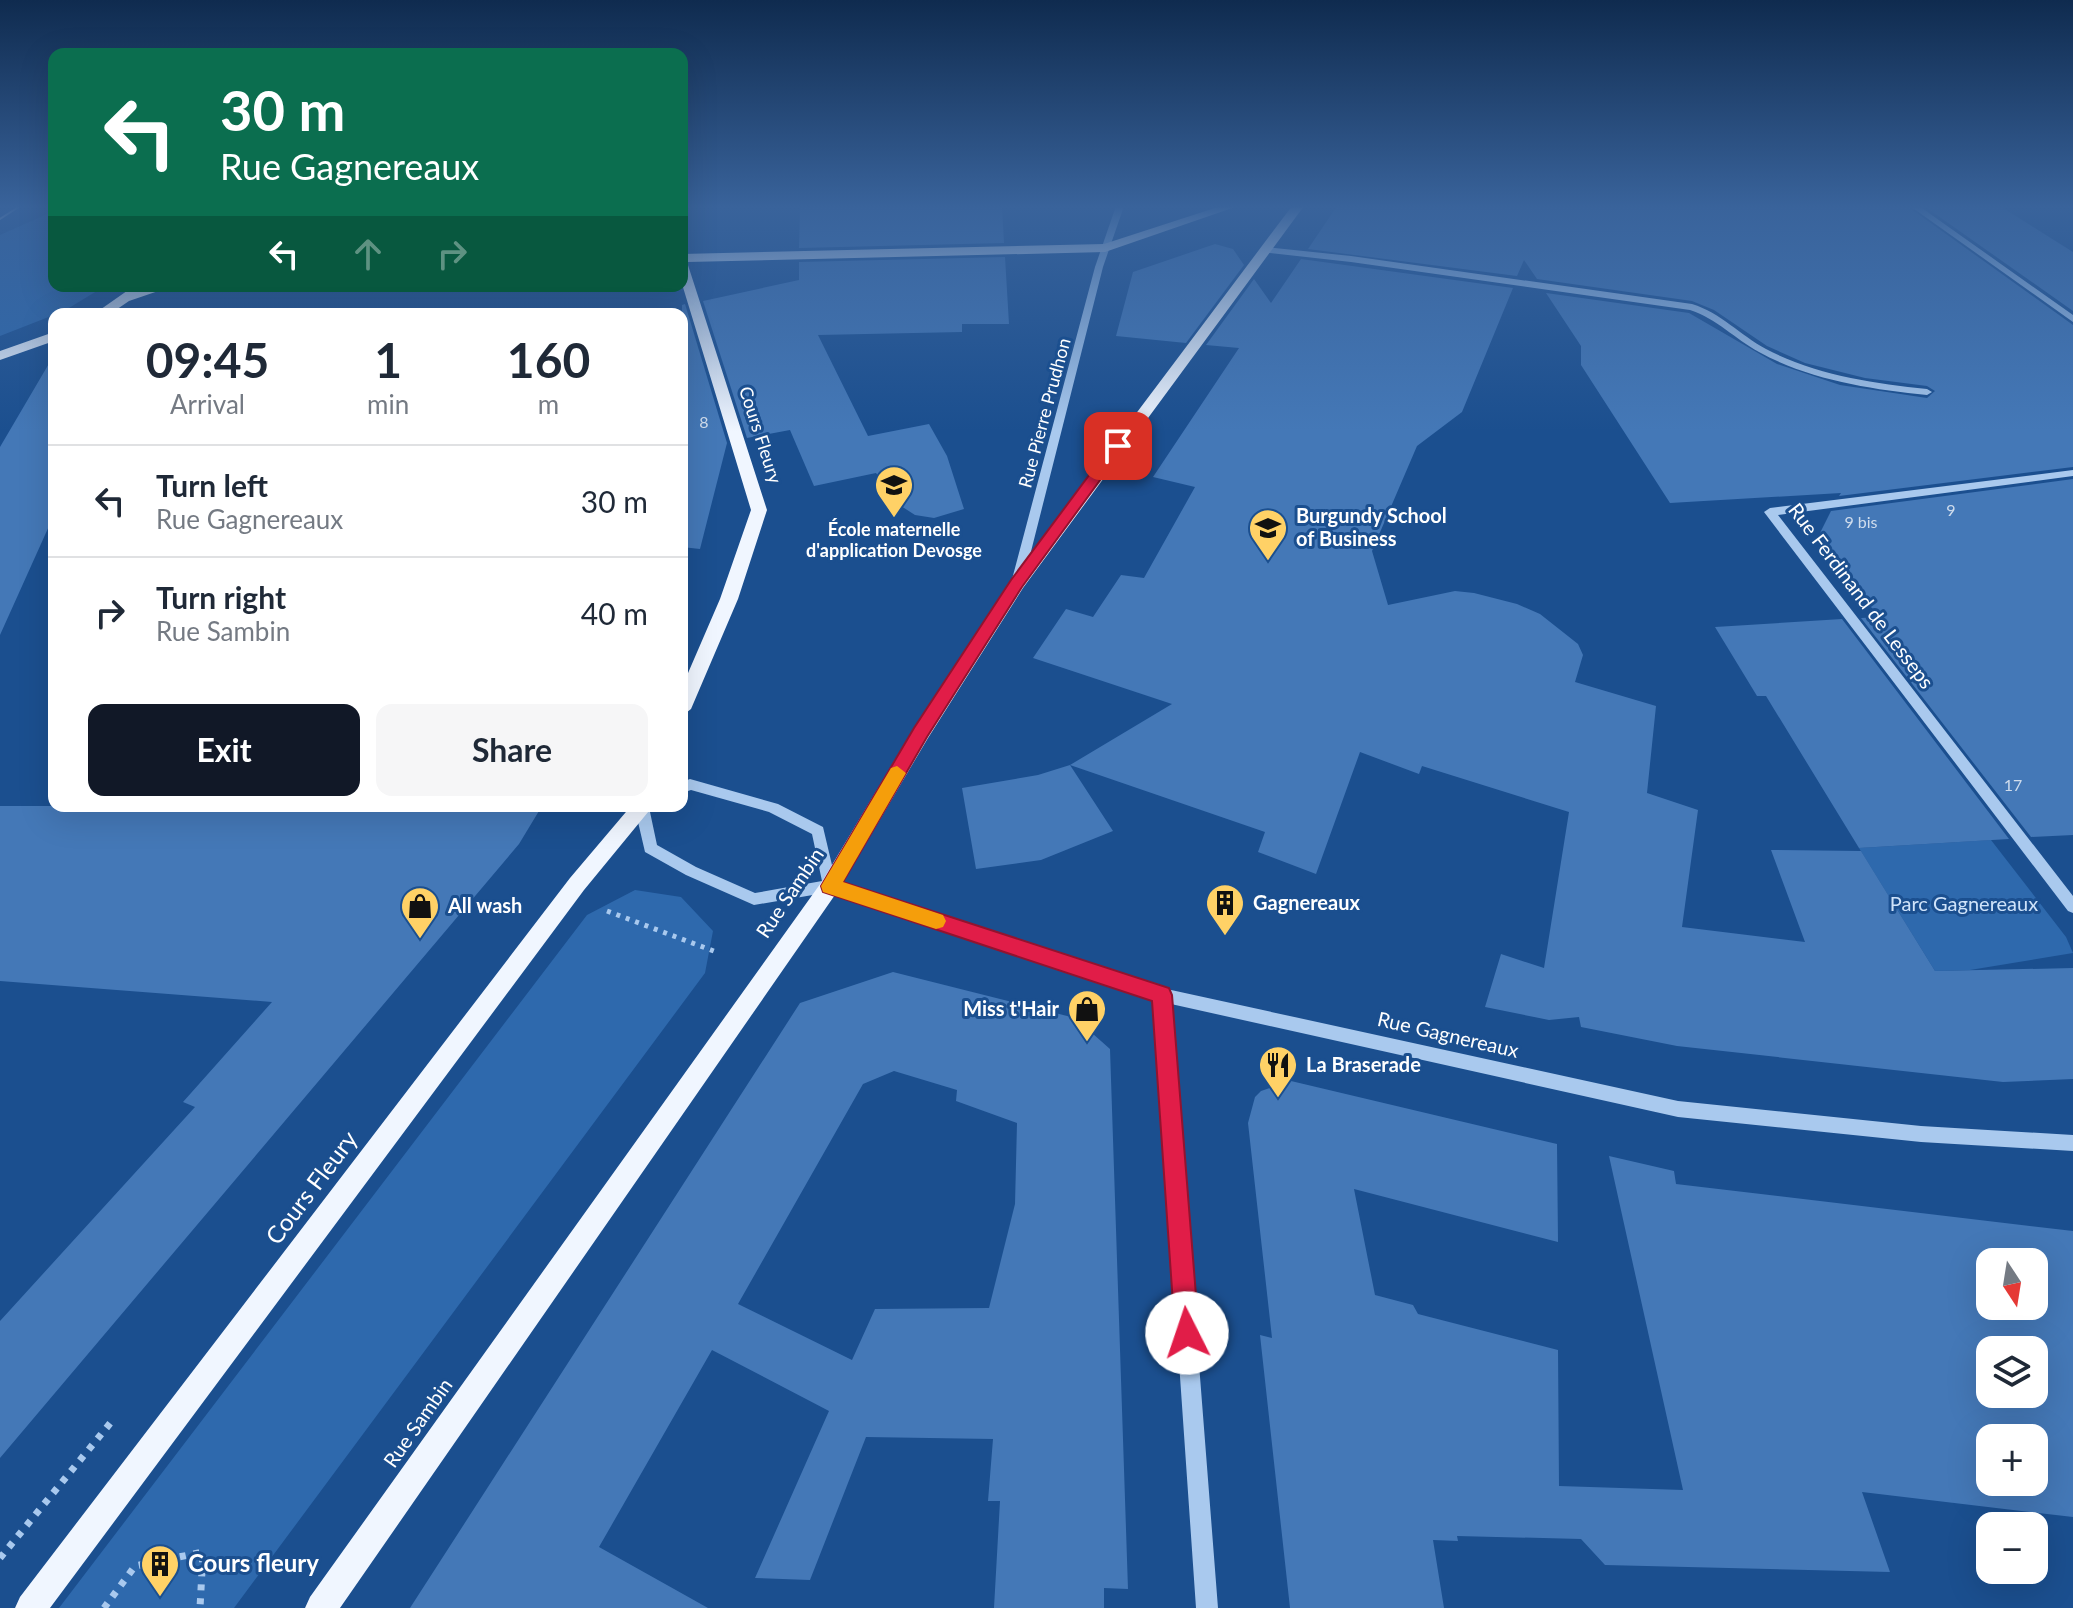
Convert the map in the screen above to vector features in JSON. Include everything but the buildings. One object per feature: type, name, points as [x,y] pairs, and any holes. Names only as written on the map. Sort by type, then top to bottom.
[{"type":"main road","name":"Cours Fleury","points":[[688,281],[759,510],[729,599],[688,695]]},
{"type":"main road","name":"Rue Sambin","points":[[321,1608],[830,886],[921,733],[1017,584],[1241,281]]},
{"type":"main road","points":[[111,308],[135,292]]},
{"type":"main road","points":[[124,300],[149,292]]},
{"type":"main road","points":[[0,356],[48,338]]},
{"type":"main road","name":"Cours Fleury","points":[[31,1608],[577,884],[640,812]]},
{"type":"street","name":"Rue Pierre Prudhon","points":[[1017,584],[1096,281]]},
{"type":"street","points":[[1508,281],[1692,307],[1708,312],[1731,332],[1764,352],[1808,371],[1863,385],[1927,392]]},
{"type":"street","points":[[2020,281],[2073,319]]},
{"type":"street","name":"Rue Ferdinand de Lesseps","points":[[2073,473],[1770,512],[2073,907]]},
{"type":"street","points":[[688,785],[773,808],[818,831],[830,886]]},
{"type":"street","name":"Rue Gagnereaux","points":[[645,812],[650,848],[691,871],[754,899],[830,886],[1162,995],[1678,1109],[1921,1134],[2073,1143]]},
{"type":"street","points":[[1162,995],[1207,1608]]},
{"type":"path","points":[[600,908],[719,953]]},
{"type":"path","points":[[104,1608],[135,1566],[203,1552],[199,1607]]},
{"type":"green space","points":[[0,281],[48,281],[48,292],[95,292],[69,308],[48,308],[48,317],[0,336]]},
{"type":"green space","name":"Parc Gagnereaux","points":[[1991,840],[2066,937],[2073,953],[1970,970],[1935,971],[1859,848]]},
{"type":"green space","points":[[635,890],[681,897],[713,931],[705,973],[234,1608],[59,1608],[587,915]]},
{"type":"slow traffic","points":[[897,773],[830,886],[936,921]]},
{"type":"place","name":"École maternelle d'application Devosge","points":[[894,519]]},
{"type":"place","name":"Burgundy School of Business","points":[[1268,562]]},
{"type":"place","name":"Gagnereaux","points":[[1225,937]]},
{"type":"place","name":"All wash","points":[[420,940]]},
{"type":"place","name":"Miss t'Hair","points":[[1087,1043]]},
{"type":"place","name":"La Braserade","points":[[1278,1099]]},
{"type":"place","name":"Cours fleury","points":[[160,1598]]},
{"type":"route","points":[[1118,446],[1017,584],[921,733],[830,886],[1162,995],[1187,1333]]}]
